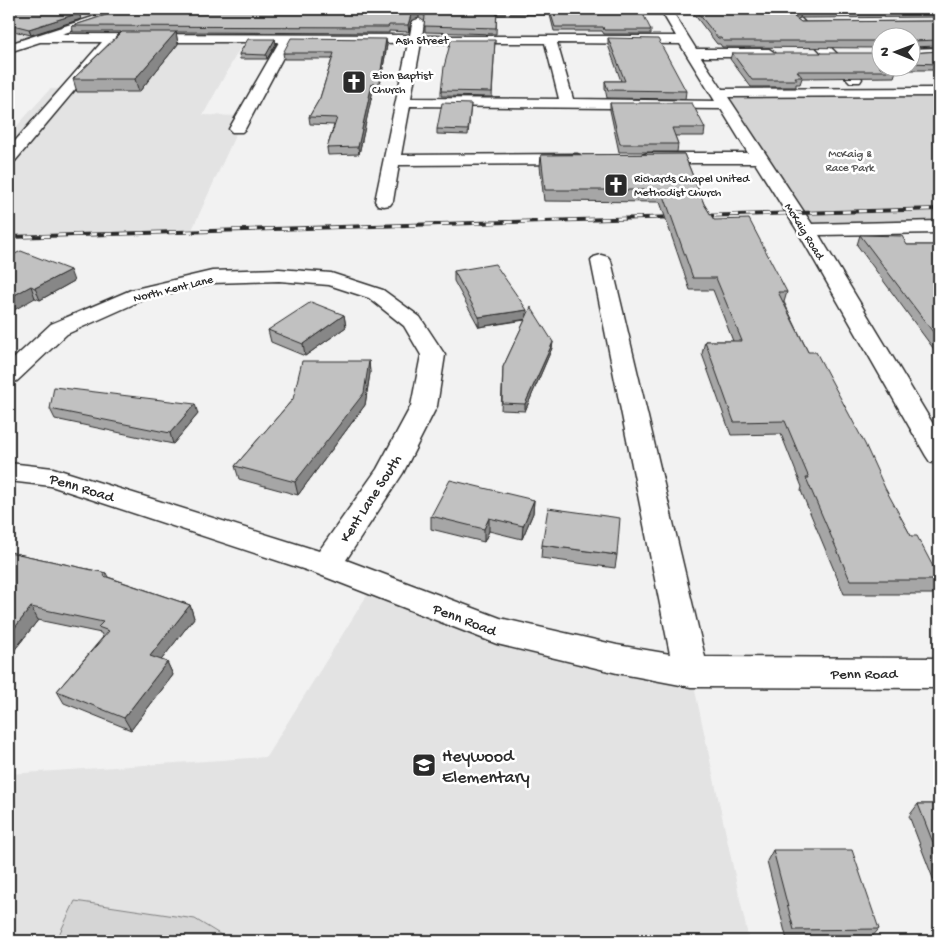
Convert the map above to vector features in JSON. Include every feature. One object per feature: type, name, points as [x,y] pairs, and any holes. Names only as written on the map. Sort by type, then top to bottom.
[{"type":"street","points":[[785,9],[869,92]]},
{"type":"street","points":[[384,200],[421,10]]},
{"type":"street","points":[[450,10],[667,10]]},
{"type":"street","name":"McKaig Road","points":[[667,10],[758,158],[806,230],[939,456]]},
{"type":"street","points":[[75,13],[111,13]]},
{"type":"street","points":[[9,48],[111,13]]},
{"type":"street","points":[[800,23],[820,23]]},
{"type":"street","name":"Ash Street","points":[[39,38],[550,40],[780,53]]},
{"type":"street","points":[[9,158],[111,39]]},
{"type":"street","points":[[237,129],[286,40]]},
{"type":"street","points":[[550,40],[567,104]]},
{"type":"street","points":[[920,52],[939,52]]},
{"type":"street","points":[[809,53],[846,53]]},
{"type":"street","points":[[402,102],[567,104],[869,92],[939,92]]},
{"type":"street","points":[[631,158],[758,158]]},
{"type":"street","points":[[392,160],[592,159]]},
{"type":"street","points":[[806,230],[939,227]]},
{"type":"street","points":[[600,261],[691,672]]},
{"type":"street","name":"North Kent Lane","points":[[9,376],[59,329],[138,294],[212,277],[279,274],[331,279]]},
{"type":"street","name":"Kent Lane South","points":[[326,565],[389,473],[424,406],[433,355],[412,322],[376,294],[331,279]]},
{"type":"street","name":"Penn Road","points":[[9,472],[53,477],[326,565],[497,631],[617,660],[691,672],[939,673]]},
{"type":"shaded area","points":[[9,9],[115,9],[106,16],[9,48]]},
{"type":"shaded area","points":[[111,39],[245,39],[203,115],[244,116],[191,232],[9,237],[9,135],[50,89],[67,89]]},
{"type":"shaded area","name":"Heywood Elementary","points":[[374,584],[691,672],[749,941],[9,941],[9,774],[266,757]]},
{"type":"green space","name":"McKaig & Race Park","points":[[939,92],[939,227],[806,230],[717,93]]},
{"type":"green space","points":[[75,901],[195,919],[231,941],[56,941]]},
{"type":"building","points":[[9,9],[54,9],[79,13],[29,29],[9,24]]},
{"type":"building","points":[[115,9],[497,9],[496,28],[424,26],[425,16],[419,12],[411,15],[408,25],[389,25],[388,27],[72,26],[109,14]]},
{"type":"building","points":[[695,9],[939,9],[939,11],[801,12],[794,17],[801,22],[939,21],[939,40],[920,41],[920,28],[870,28],[870,41],[723,41],[721,38],[718,38]]},
{"type":"building","points":[[550,11],[642,12],[651,30],[555,27]]},
{"type":"building","points":[[122,32],[176,32],[135,79],[73,79]]},
{"type":"building","points":[[291,38],[386,39],[379,83],[372,84],[358,147],[327,148],[337,118],[309,117],[320,98],[334,53],[283,53]]},
{"type":"building","points":[[608,38],[658,39],[686,91],[608,90],[605,81],[625,81]]},
{"type":"building","points":[[248,39],[275,39],[266,55],[239,54]]},
{"type":"building","points":[[451,40],[495,40],[492,92],[441,91],[444,67]]},
{"type":"building","points":[[939,51],[939,64],[920,63],[920,52]]},
{"type":"building","points":[[732,53],[870,53],[870,71],[797,71],[802,77],[795,77],[797,80],[752,80]]},
{"type":"building","points":[[442,103],[471,104],[468,130],[437,129]]},
{"type":"building","points":[[610,103],[692,103],[705,128],[672,128],[678,144],[620,144]]},
{"type":"building","points":[[684,154],[704,204],[714,220],[749,219],[787,292],[778,292],[808,352],[816,352],[865,444],[885,488],[911,536],[917,536],[939,580],[850,580],[806,478],[809,478],[785,421],[734,422],[705,341],[742,341],[716,278],[693,278],[662,190],[545,190],[541,155]]},
{"type":"building","points":[[860,235],[902,236],[907,245],[939,245],[939,340]]},
{"type":"building","points":[[21,251],[70,270],[35,288],[31,286],[9,298],[9,257]]},
{"type":"building","points":[[495,264],[527,310],[479,317],[454,271]]},
{"type":"building","points":[[311,302],[344,315],[303,344],[268,330]]},
{"type":"building","points":[[531,307],[553,342],[525,404],[502,403],[503,367]]},
{"type":"building","points":[[302,361],[369,361],[364,393],[295,482],[235,466],[293,399]]},
{"type":"building","points":[[54,387],[195,404],[170,433],[50,409]]},
{"type":"building","points":[[450,480],[534,500],[523,526],[489,518],[484,529],[431,516]]},
{"type":"building","points":[[548,508],[620,518],[617,555],[542,545]]},
{"type":"building","points":[[9,552],[106,573],[104,576],[190,605],[150,656],[167,662],[124,718],[57,691],[109,631],[98,627],[103,622],[31,607],[9,635]]},
{"type":"building","points":[[918,804],[939,804],[939,858]]},
{"type":"building","points":[[773,850],[852,850],[879,929],[794,930]]},
{"type":"railway","points":[[698,216],[939,209]]},
{"type":"railway","points":[[9,237],[678,217]]},
{"type":"place","name":"Zion Baptist Church","points":[[354,82]]},
{"type":"place","name":"Richards Chapel United Methodist Church","points":[[616,185]]},
{"type":"place","name":"Heywood Elementary","points":[[424,765]]}]
